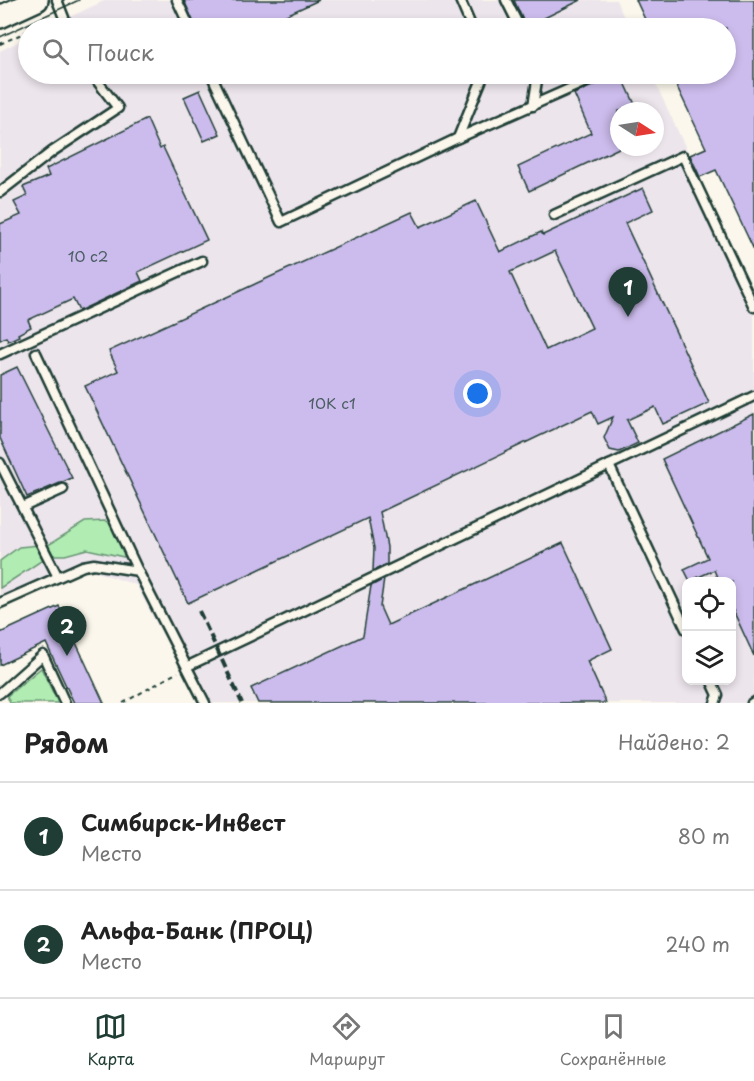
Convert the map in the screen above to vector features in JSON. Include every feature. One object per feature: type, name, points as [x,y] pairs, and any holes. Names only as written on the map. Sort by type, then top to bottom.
[{"type":"street","points":[[0,17],[37,0]]},
{"type":"lane","points":[[57,0],[64,18]]},
{"type":"lane","points":[[177,0],[185,18]]},
{"type":"lane","points":[[460,0],[468,18]]},
{"type":"lane","points":[[506,0],[515,18]]},
{"type":"lane","points":[[0,192],[53,151],[118,108],[100,84]]},
{"type":"lane","points":[[216,84],[281,222],[458,138],[581,84]]},
{"type":"lane","points":[[458,138],[480,84]]},
{"type":"lane","points":[[533,106],[536,84]]},
{"type":"lane","points":[[554,215],[683,156],[754,307]]},
{"type":"lane","points":[[0,354],[202,261]]},
{"type":"lane","points":[[36,353],[138,571],[205,703]]},
{"type":"lane","points":[[188,666],[754,396]]},
{"type":"lane","points":[[0,463],[58,577]]},
{"type":"lane","points":[[609,465],[682,618]]},
{"type":"lane","points":[[23,507],[63,489]]},
{"type":"lane","points":[[0,603],[83,566],[94,564],[138,571]]},
{"type":"lane","points":[[0,693],[43,655],[65,703]]},
{"type":"lane","points":[[713,685],[718,695],[716,703]]},
{"type":"path","points":[[56,18],[63,15]]},
{"type":"path","points":[[0,44],[18,36]]},
{"type":"path","points":[[123,703],[188,666]]},
{"type":"shaded area","points":[[106,0],[616,0],[624,18],[67,18]]},
{"type":"shaded area","points":[[18,42],[18,84],[656,84],[754,293],[754,703],[199,703],[136,585],[88,569],[0,610],[0,51]]},
{"type":"green space","points":[[105,521],[113,524],[125,553],[124,557],[87,549],[65,555],[50,555],[0,588],[0,561],[19,547],[50,544],[85,522]]},
{"type":"green space","points":[[41,668],[58,703],[10,703],[7,696]]},
{"type":"building","points":[[184,0],[319,0],[280,18],[192,18]]},
{"type":"building","points":[[514,0],[581,0],[544,18],[522,18]]},
{"type":"building","points":[[636,0],[754,0],[754,250],[716,170],[700,177],[690,155],[706,148],[676,84],[736,84],[736,18],[644,18]]},
{"type":"building","points":[[597,84],[626,84],[634,102],[610,102],[610,152],[529,191],[518,167],[591,133],[574,94]]},
{"type":"building","points":[[200,90],[220,134],[204,141],[184,97]]},
{"type":"building","points":[[147,119],[160,149],[163,147],[207,240],[138,272],[142,281],[79,311],[73,299],[28,320],[31,327],[18,334],[19,336],[8,341],[6,337],[0,340],[0,224],[21,215],[14,202],[27,196],[23,187],[49,176],[46,169]]},
{"type":"building","points":[[643,188],[653,210],[625,223],[709,403],[663,424],[655,407],[627,420],[638,443],[619,452],[610,450],[604,438],[613,417],[598,424],[592,411],[380,512],[387,547],[387,564],[373,571],[374,548],[368,518],[188,603],[85,386],[118,371],[109,351],[412,212],[420,227],[476,201],[500,252],[541,232],[543,235]],"holes":[[[555,251],[592,328],[546,350],[510,272]]]},
{"type":"building","points":[[17,367],[72,478],[27,497],[0,438],[0,375]]},
{"type":"building","points":[[754,414],[754,656],[736,617],[736,577],[717,577],[714,570],[699,577],[688,577],[684,569],[708,558],[662,459]]},
{"type":"building","points":[[563,543],[612,649],[587,661],[606,703],[258,703],[251,688],[363,636],[371,586],[384,579],[380,607],[388,625]]},
{"type":"building","points":[[59,606],[104,703],[74,703],[46,643],[0,665],[0,633]]},
{"type":"tram line","points":[[41,18],[79,0]]},
{"type":"tram line","points":[[0,37],[18,29]]},
{"type":"railway","points":[[199,611],[242,703]]},
{"type":"place","name":"Симбирск-Инвест","points":[[628,317]]},
{"type":"place","name":"Альфа-Банк (ПРОЦ)","points":[[67,656]]}]
